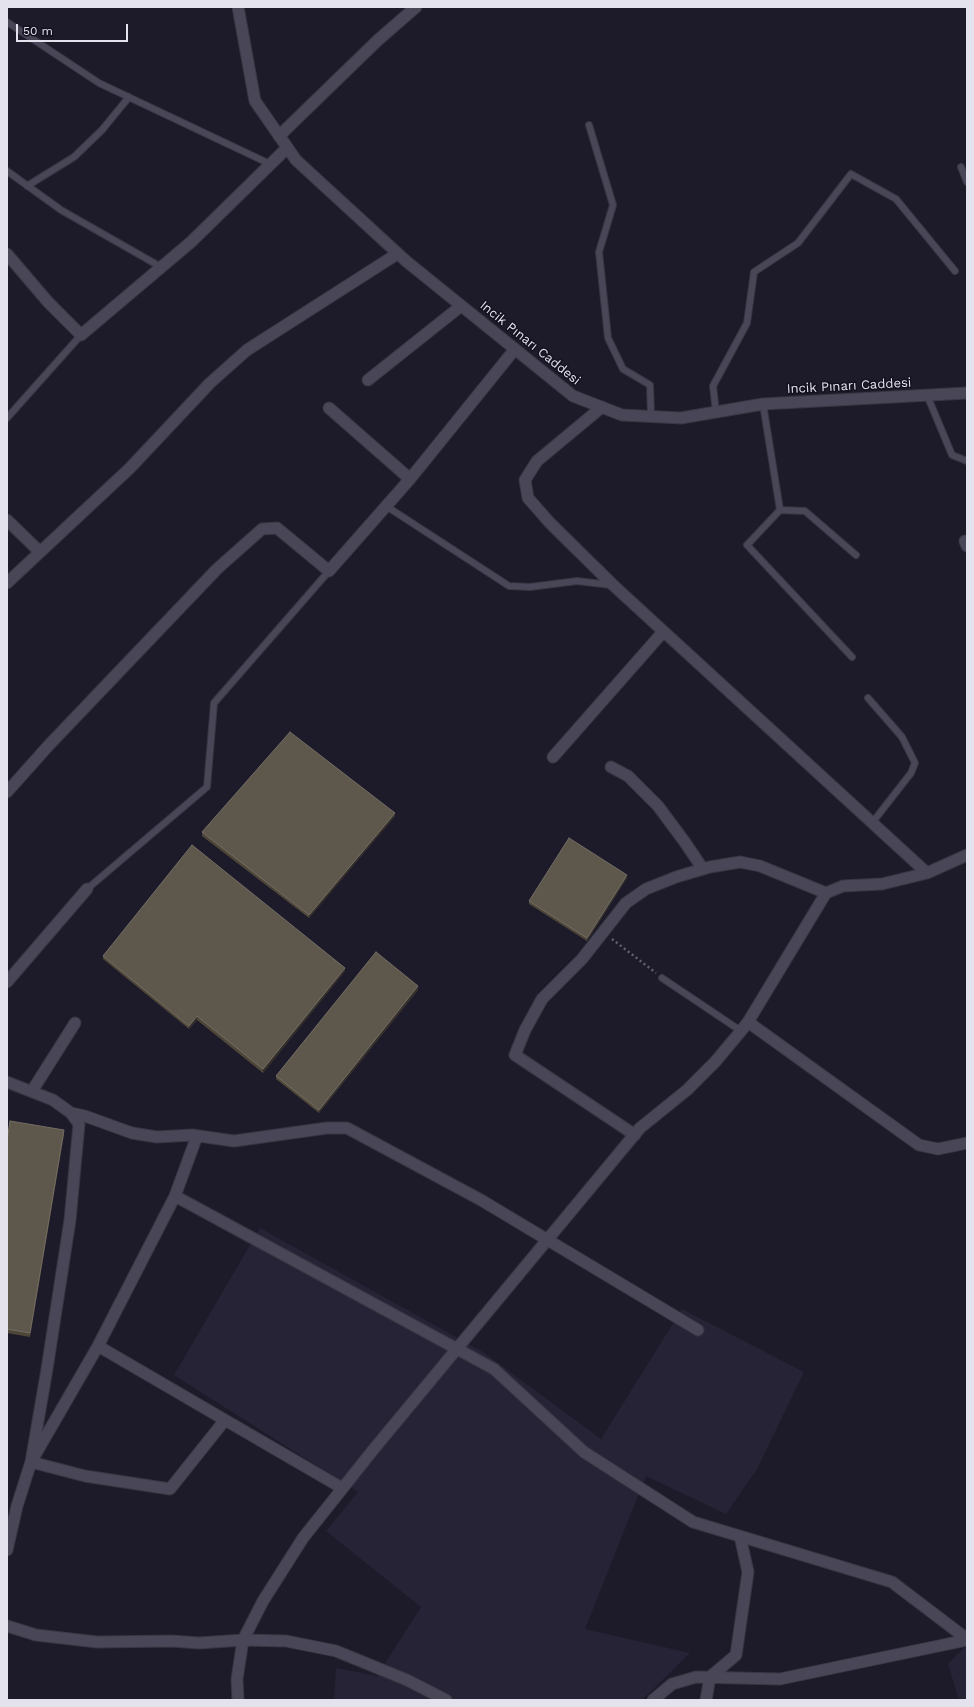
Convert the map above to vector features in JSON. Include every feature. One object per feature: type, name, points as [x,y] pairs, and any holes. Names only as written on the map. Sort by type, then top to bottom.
[{"type":"street","name":"Incik Pınarı Caddesi","points":[[238,7],[255,101],[296,160],[397,254],[573,396],[622,415],[681,418],[763,404],[967,393]]},
{"type":"street","points":[[279,136],[378,40],[416,7]]},
{"type":"street","points":[[7,254],[48,302],[81,335],[191,242],[287,148]]},
{"type":"street","points":[[7,583],[130,468],[210,383],[247,350],[397,254]]},
{"type":"street","points":[[368,380],[461,306]]},
{"type":"street","points":[[7,792],[49,745],[217,569],[262,529],[277,528],[329,571],[410,479],[515,349]]},
{"type":"street","points":[[602,407],[537,461],[525,480],[528,498],[550,523],[613,586],[927,872]]},
{"type":"street","points":[[329,408],[410,479]]},
{"type":"street","points":[[7,520],[40,552]]},
{"type":"street","points":[[554,757],[663,632]]},
{"type":"street","points":[[611,767],[628,776],[658,806],[703,869]]},
{"type":"street","points":[[238,1700],[237,1679],[243,1640],[263,1601],[299,1544],[342,1488],[640,1128],[687,1090],[715,1062],[741,1031],[748,1022],[826,893],[843,886],[882,884],[927,872],[967,855]]},
{"type":"street","points":[[635,1134],[515,1055],[524,1030],[542,999],[582,959],[626,903],[646,889],[676,877],[703,869],[740,862],[760,866],[826,893]]},
{"type":"street","points":[[7,982],[87,889]]},
{"type":"street","points":[[748,1022],[919,1145],[938,1149],[967,1143]]},
{"type":"street","points":[[32,1091],[75,1023]]},
{"type":"street","points":[[7,1082],[53,1100],[70,1113],[79,1124],[70,1220],[47,1369],[31,1462],[17,1506],[7,1550]]},
{"type":"street","points":[[70,1113],[85,1116],[132,1133],[157,1137],[197,1136],[234,1141],[327,1128],[347,1128],[548,1238],[698,1330]]},
{"type":"street","points":[[31,1462],[98,1346],[175,1196],[197,1136]]},
{"type":"street","points":[[175,1196],[458,1348],[494,1369],[584,1452],[693,1522],[892,1582],[967,1640]]},
{"type":"street","points":[[98,1346],[342,1488]]},
{"type":"street","points":[[31,1462],[85,1476],[170,1489],[225,1420]]},
{"type":"street","points":[[706,1700],[710,1677],[736,1654],[748,1572],[740,1536]]},
{"type":"street","points":[[7,1626],[36,1635],[97,1642],[172,1641],[199,1643],[243,1640],[286,1641],[336,1651],[407,1680],[446,1700]]},
{"type":"street","points":[[652,1700],[672,1684],[696,1677],[780,1679],[967,1640]]},
{"type":"lane","points":[[7,22],[99,83],[270,164]]},
{"type":"lane","points":[[27,186],[74,157],[102,130],[128,97]]},
{"type":"lane","points":[[589,125],[613,205],[599,252],[608,338],[623,369],[650,386],[651,416]]},
{"type":"lane","points":[[961,168],[967,182]]},
{"type":"lane","points":[[7,171],[61,210],[161,267]]},
{"type":"lane","points":[[716,412],[713,386],[747,323],[754,272],[798,243],[851,174],[896,199],[955,271]]},
{"type":"lane","points":[[7,418],[81,335]]},
{"type":"lane","points":[[927,395],[952,455],[967,461]]},
{"type":"lane","points":[[763,404],[780,510]]},
{"type":"lane","points":[[386,506],[510,586],[530,587],[577,581],[613,586]]},
{"type":"lane","points":[[852,657],[747,545],[780,510],[805,510],[856,556]]},
{"type":"lane","points":[[87,889],[207,787],[214,703],[329,571]]},
{"type":"lane","points":[[868,698],[902,737],[915,763],[911,773],[872,823]]},
{"type":"lane","points":[[662,978],[741,1031]]},
{"type":"path","points":[[602,932],[662,978]]},
{"type":"shaded area","points":[[260,1228],[483,1352],[601,1439],[682,1309],[804,1372],[757,1469],[726,1514],[646,1476],[585,1629],[690,1653],[642,1700],[334,1700],[336,1668],[377,1676],[421,1607],[326,1531],[358,1492],[174,1375]]},
{"type":"shaded area","points":[[967,1645],[967,1700],[959,1700],[948,1664]]},
{"type":"building","points":[[290,732],[395,813],[309,915],[202,832]]},
{"type":"building","points":[[569,838],[627,875],[587,938],[529,901]]},
{"type":"building","points":[[192,845],[345,968],[263,1069],[197,1016],[189,1026],[103,956]]},
{"type":"building","points":[[376,952],[418,986],[319,1110],[276,1076]]},
{"type":"building","points":[[10,1121],[64,1130],[30,1333],[7,1329],[7,1141]]}]
